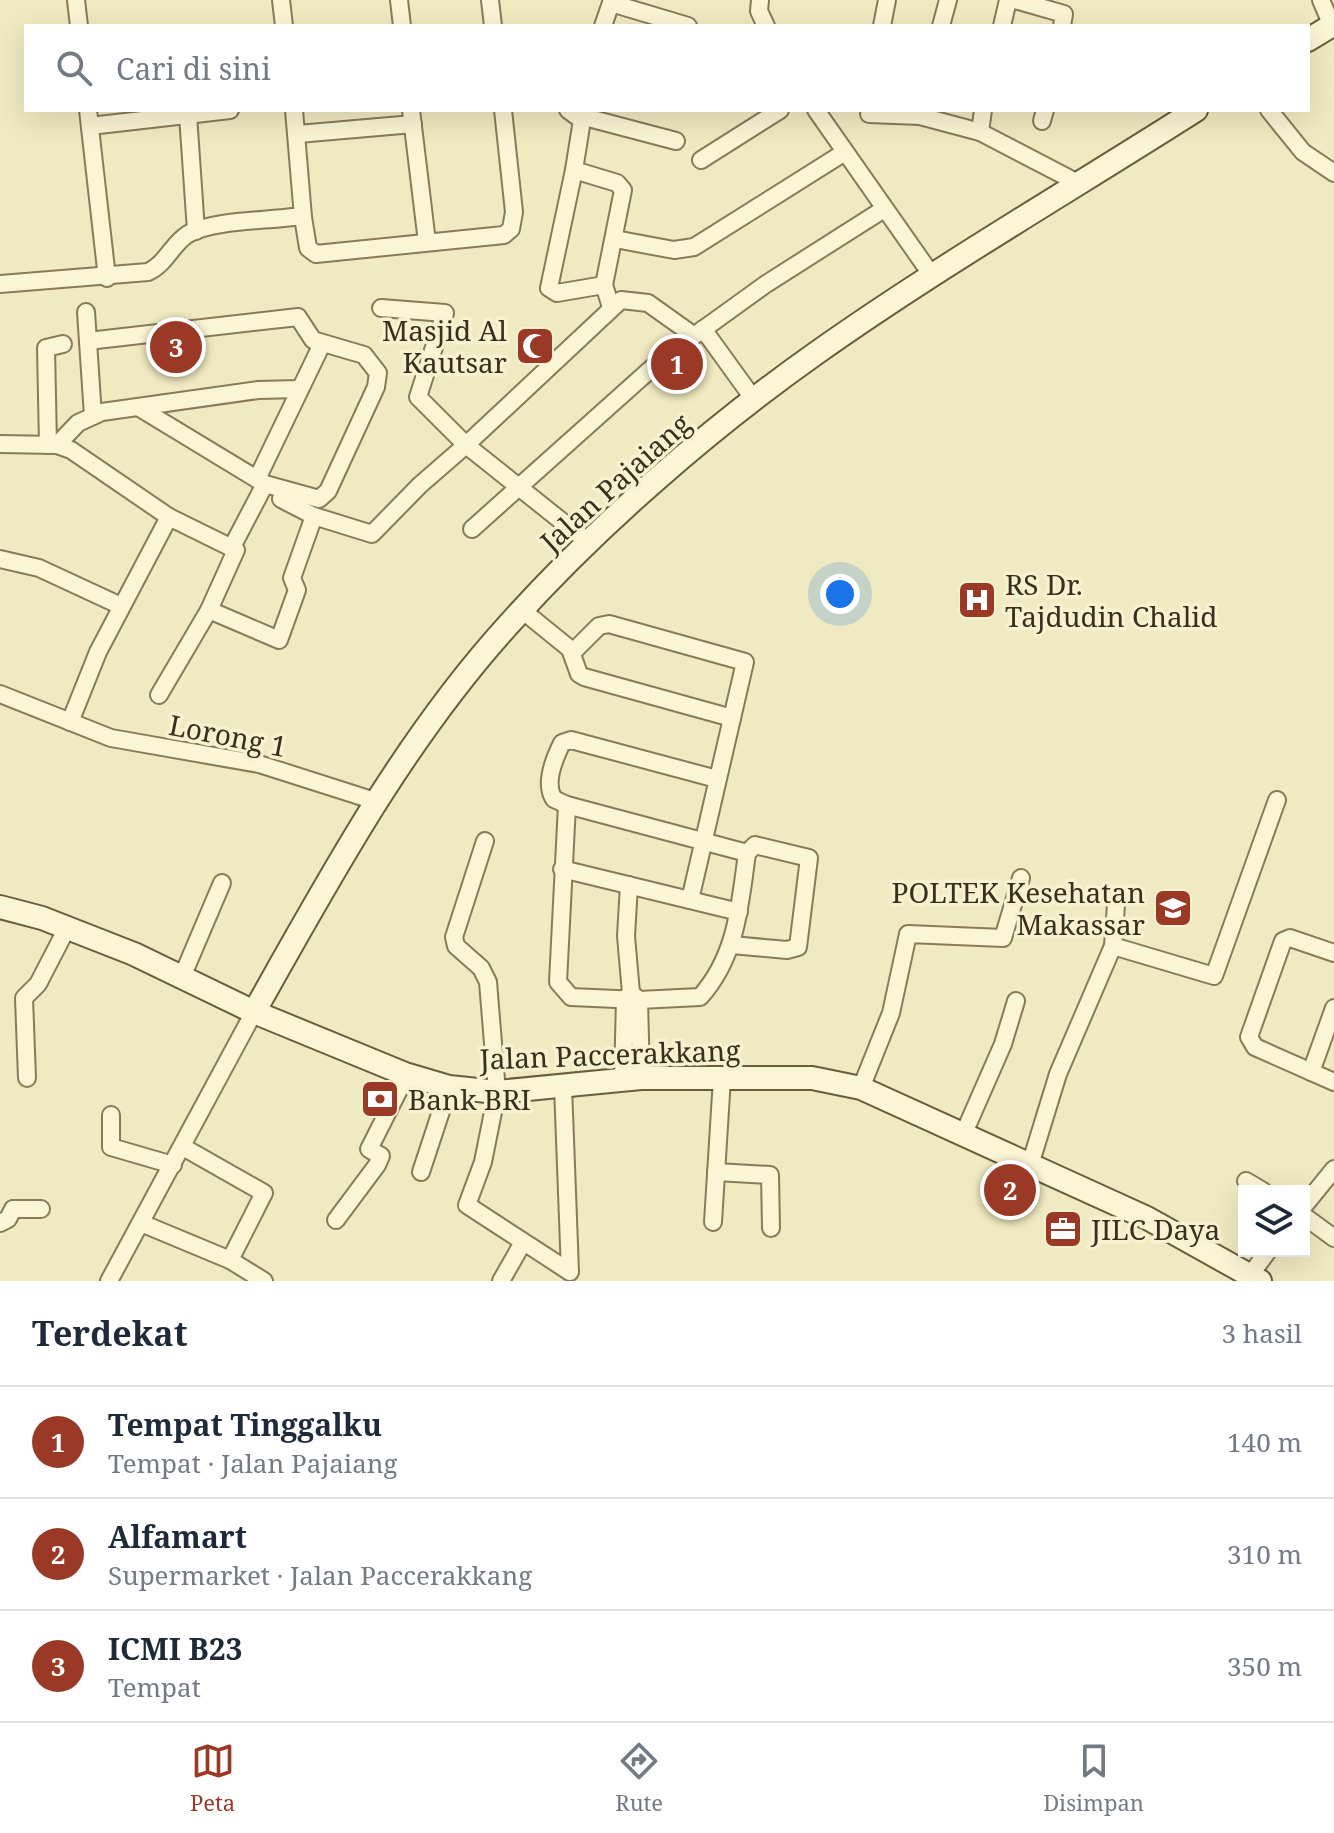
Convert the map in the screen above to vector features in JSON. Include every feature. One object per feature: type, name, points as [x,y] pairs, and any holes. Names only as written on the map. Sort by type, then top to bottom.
[{"type":"main road","points":[[1310,39],[1333,25]]},
{"type":"main road","name":"Jalan Pajaiang","points":[[254,1012],[375,801],[468,673],[522,610],[589,543],[755,401],[814,355],[1191,112]]},
{"type":"main road","name":"Jalan Paccerakkang","points":[[0,907],[67,928],[182,977],[254,1012],[407,1074],[449,1087],[497,1092],[632,1079],[812,1078],[861,1088],[1147,1218],[1256,1278]]},
{"type":"street","points":[[76,0],[79,24]]},
{"type":"street","points":[[281,0],[284,24]]},
{"type":"street","points":[[399,0],[402,24]]},
{"type":"street","points":[[490,0],[493,24]]},
{"type":"street","points":[[882,24],[887,0]]},
{"type":"street","points":[[942,24],[948,0]]},
{"type":"street","points":[[1002,24],[1008,0]]},
{"type":"street","points":[[1015,0],[1064,13]]},
{"type":"street","points":[[1321,0],[1333,25]]},
{"type":"street","points":[[604,24],[612,1],[682,24]]},
{"type":"street","points":[[107,278],[89,118],[213,112]]},
{"type":"street","points":[[294,112],[303,217],[312,253],[504,235],[511,229],[514,212],[503,112]]},
{"type":"street","points":[[701,160],[777,112]]},
{"type":"street","points":[[817,112],[933,277]]},
{"type":"street","points":[[980,132],[983,112]]},
{"type":"street","points":[[1271,112],[1303,152],[1334,173]]},
{"type":"street","points":[[604,285],[557,293],[549,288],[574,170],[575,113],[676,141]]},
{"type":"street","points":[[869,114],[920,116],[980,132],[1080,184]]},
{"type":"street","points":[[188,115],[196,231]]},
{"type":"street","points":[[298,134],[412,117],[427,242]]},
{"type":"street","points":[[615,239],[674,250],[694,247],[845,152]]},
{"type":"street","points":[[574,170],[621,186],[623,196],[604,285],[611,307]]},
{"type":"street","points":[[472,529],[651,368],[698,332],[884,209]]},
{"type":"street","points":[[0,284],[107,278],[154,270],[181,240],[196,231],[303,217]]},
{"type":"street","points":[[138,407],[314,516],[372,534],[420,485],[611,307],[624,299],[648,303],[698,332],[755,401]]},
{"type":"street","points":[[381,308],[445,313],[418,397],[466,445],[589,543]]},
{"type":"street","points":[[86,312],[93,416]]},
{"type":"street","points":[[88,341],[298,317],[308,336],[322,344],[364,355],[378,373],[376,387],[323,497],[301,497],[261,485]]},
{"type":"street","points":[[53,445],[46,348],[63,344]]},
{"type":"street","points":[[159,695],[209,610],[300,389],[322,344]]},
{"type":"street","points":[[53,445],[78,423],[93,416],[258,390],[300,389]]},
{"type":"street","points":[[0,444],[53,445],[83,456],[169,517],[234,552]]},
{"type":"street","points":[[209,610],[279,640],[297,590],[292,578],[314,516]]},
{"type":"street","points":[[70,722],[121,606],[169,517]]},
{"type":"street","points":[[0,559],[39,568],[121,606]]},
{"type":"street","points":[[522,610],[572,653],[579,674],[584,677],[732,718]]},
{"type":"street","points":[[572,653],[599,626],[609,624],[742,659],[745,668],[690,900]]},
{"type":"street","name":"Lorong 1","points":[[0,694],[111,738],[259,764],[375,801]]},
{"type":"street","points":[[717,779],[581,740],[566,740],[558,751],[550,793],[554,799],[567,805],[747,853]]},
{"type":"street","points":[[1113,946],[1214,976],[1277,800]]},
{"type":"street","points":[[567,805],[557,947],[558,982],[562,990],[571,997],[696,999],[704,992],[732,945],[747,853],[755,845],[811,860],[801,941],[793,950],[732,945]]},
{"type":"street","points":[[485,841],[454,937],[456,946],[481,968],[488,982],[497,1092],[483,1162],[467,1205],[568,1272],[573,1270],[563,1086]]},
{"type":"street","points":[[562,869],[739,912]]},
{"type":"street","points":[[861,1088],[891,1013],[908,934],[923,932],[1003,938],[1021,878]]},
{"type":"street","points":[[182,977],[222,883]]},
{"type":"street","points":[[629,885],[626,950],[632,998],[632,1079]]},
{"type":"street","points":[[1030,1165],[1058,1074],[1113,946],[1116,905]]},
{"type":"street","points":[[27,1078],[24,998],[38,984],[67,928]]},
{"type":"street","points":[[1334,953],[1286,939],[1249,1037],[1255,1047],[1334,1082]]},
{"type":"street","points":[[964,1133],[1003,1044],[1016,1001]]},
{"type":"street","points":[[1311,1072],[1334,1008]]},
{"type":"street","points":[[109,1281],[254,1012]]},
{"type":"street","points":[[336,1220],[377,1165],[381,1156],[369,1149],[407,1074]]},
{"type":"street","points":[[713,1222],[722,1078]]},
{"type":"street","points":[[421,1172],[449,1087]]},
{"type":"street","points":[[111,1115],[111,1147],[173,1165]]},
{"type":"street","points":[[183,1147],[264,1193],[230,1260]]},
{"type":"street","points":[[1310,1199],[1334,1169]]},
{"type":"street","points":[[716,1172],[770,1175],[771,1228]]},
{"type":"street","points":[[1246,1181],[1253,1185]]},
{"type":"street","points":[[0,1223],[8,1219],[13,1209],[41,1209]]},
{"type":"street","points":[[1310,1220],[1334,1238]]},
{"type":"street","points":[[141,1223],[230,1260],[264,1281]]},
{"type":"street","points":[[501,1281],[522,1244]]},
{"type":"street","points":[[1256,1278],[1265,1257]]},
{"type":"place","name":"Masjid Al Kautsar","points":[[535,346]]},
{"type":"place","name":"ICMI B23","points":[[176,347]]},
{"type":"place","name":"Tempat Tinggalku","points":[[677,364]]},
{"type":"place","name":"RS Dr. Tajdudin Chalid","points":[[977,600]]},
{"type":"place","name":"POLTEK Kesehatan Makassar","points":[[1173,908]]},
{"type":"place","name":"Bank BRI","points":[[380,1099]]},
{"type":"place","name":"Alfamart","points":[[1010,1190]]},
{"type":"place","name":"JILC Daya","points":[[1063,1229]]}]
